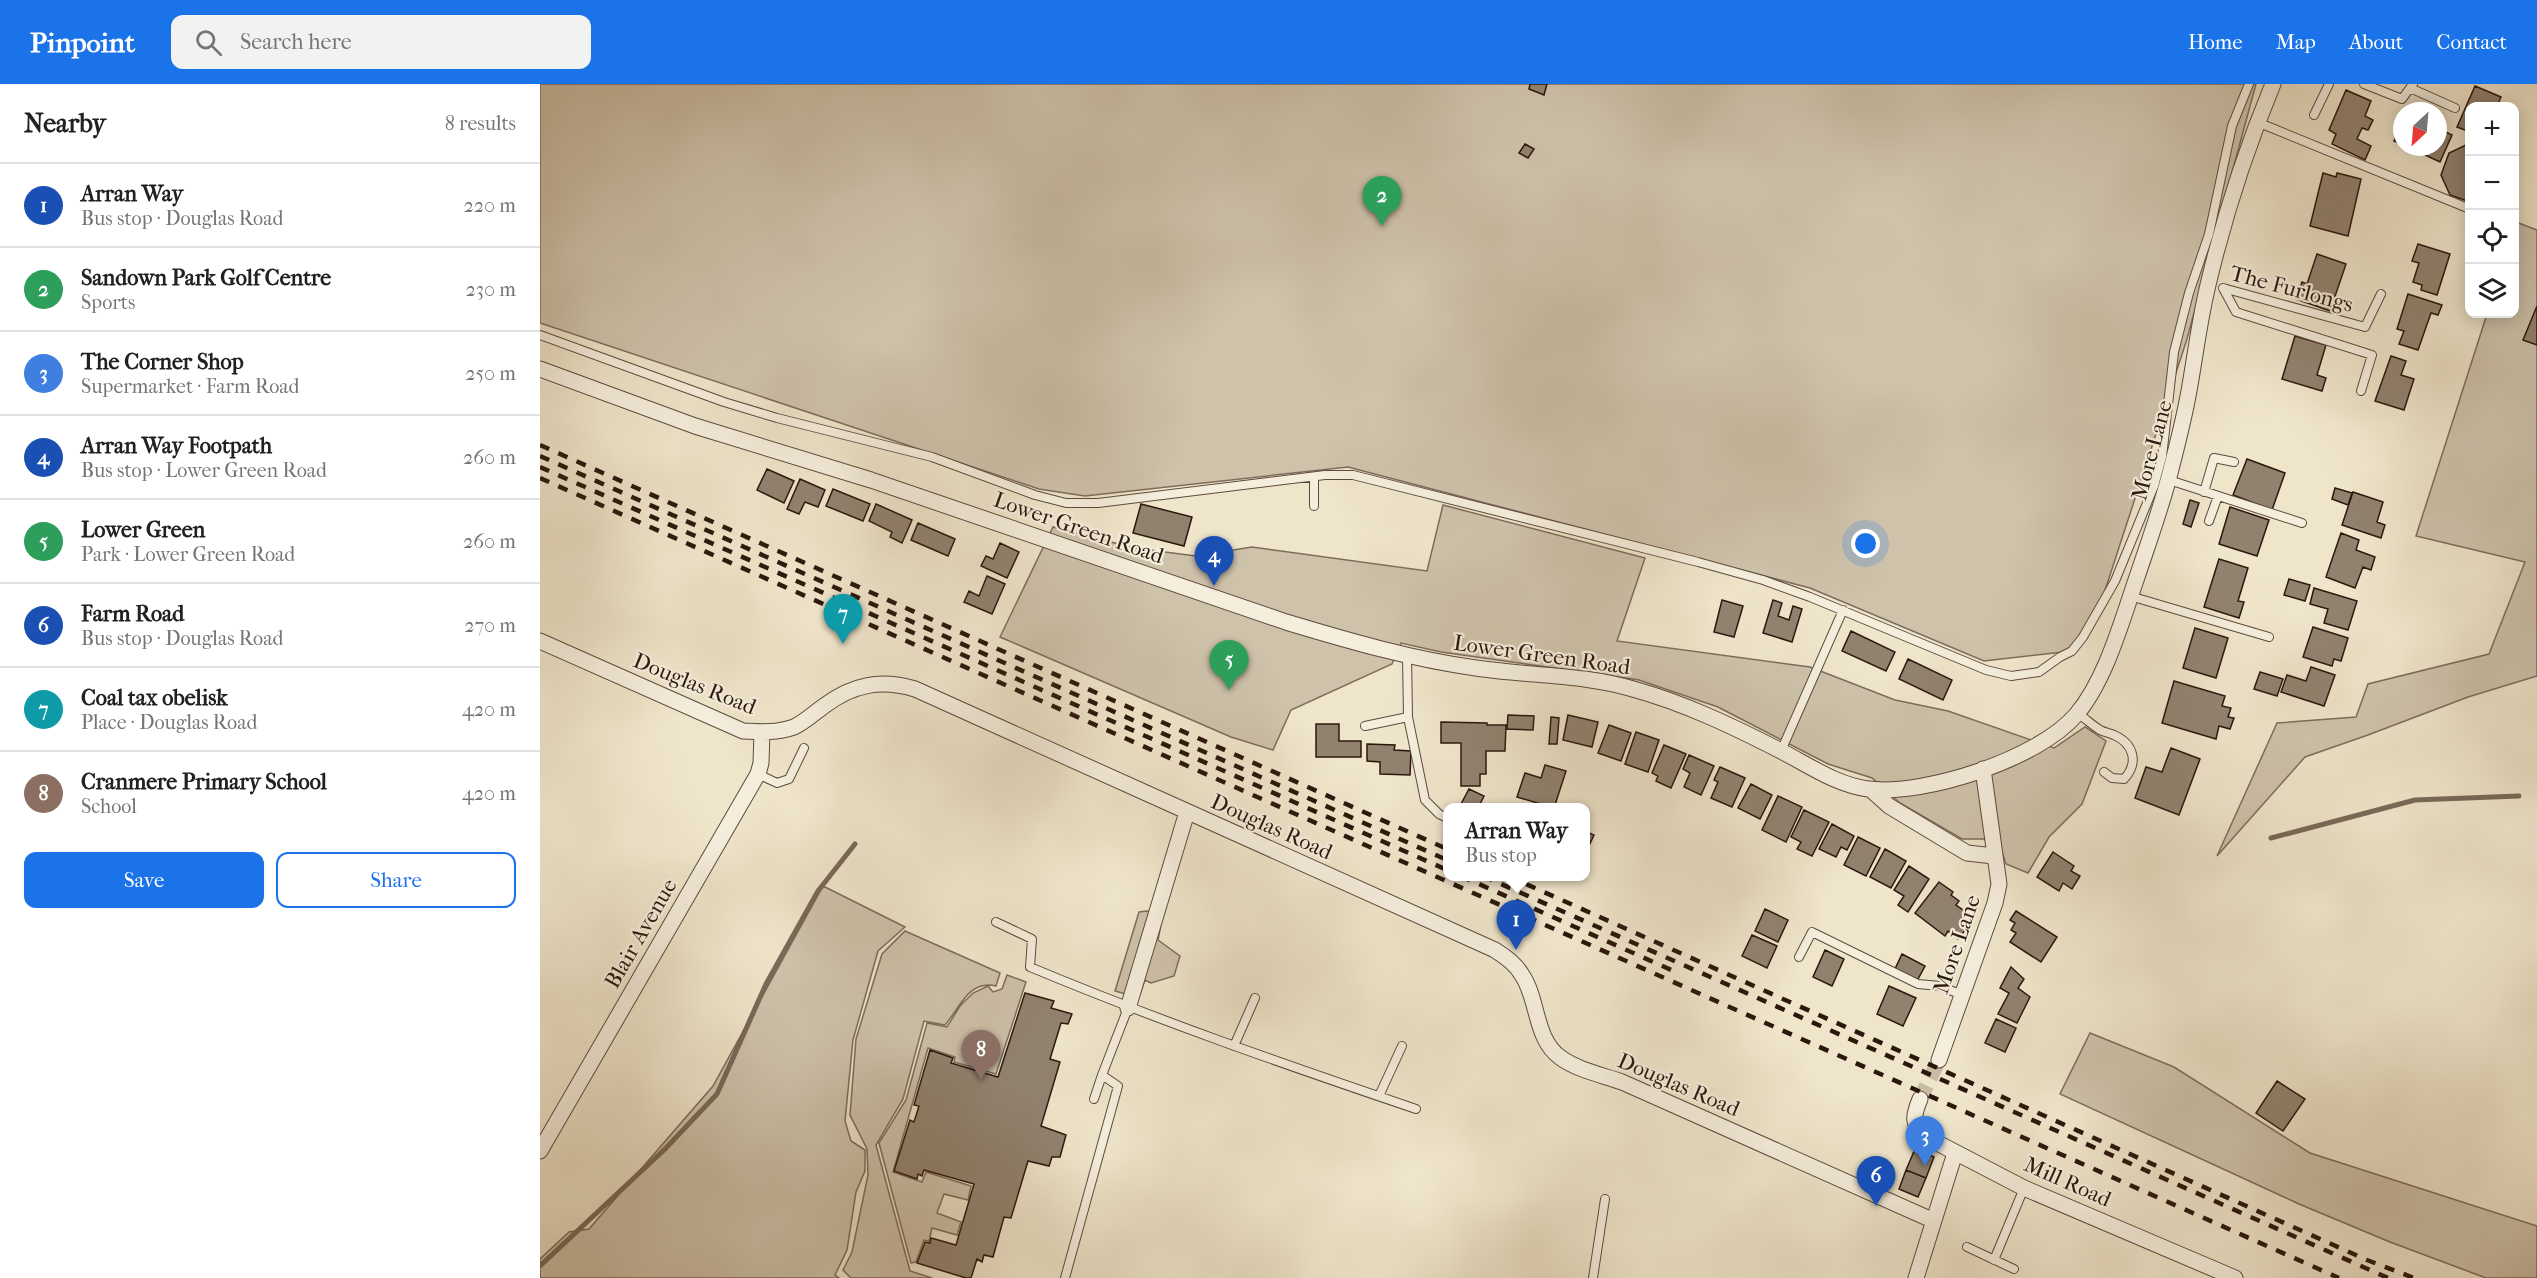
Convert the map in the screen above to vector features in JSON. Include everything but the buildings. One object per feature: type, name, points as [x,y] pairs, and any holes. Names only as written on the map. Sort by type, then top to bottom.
[{"type":"street","name":"More Lane","points":[[1781,751],[1825,775],[1851,785],[1870,789],[1921,787],[1983,769],[2021,754],[2054,735],[2077,713],[2090,695],[2105,663],[2169,480],[2242,166],[2272,84]]},
{"type":"street","name":"Lower Green Road","points":[[540,369],[695,426],[871,480],[1286,622],[1407,656],[1483,669],[1581,678],[1626,687],[1711,717],[1781,751]]},
{"type":"street","name":"Douglas Road","points":[[540,641],[743,731],[779,731],[795,726],[842,694],[859,686],[897,684],[926,694],[1495,950],[1512,961],[1523,975],[1531,992],[1548,1045],[1560,1058],[1577,1067],[1622,1082],[1932,1220]]},
{"type":"street","name":"Blair Avenue","points":[[540,1151],[758,774],[761,763],[762,732]]},
{"type":"street","name":"More Lane","points":[[1940,1060],[2000,884],[1994,856],[1983,769]]},
{"type":"street","points":[[1870,789],[1888,806],[1967,852],[1994,856]]},
{"type":"street","points":[[1128,1008],[1187,812]]},
{"type":"street","name":"Mill Road","points":[[1920,1099],[1913,1116],[1917,1129],[1926,1137],[2024,1188],[2235,1278]]},
{"type":"street","points":[[1916,1278],[1932,1220],[1955,1153]]},
{"type":"lane","points":[[540,335],[724,402],[777,418],[932,457],[1035,495],[1065,503],[1098,503],[1314,478],[1353,476],[1468,503],[1763,580],[1843,610],[1986,670],[2011,676],[2040,672],[2072,651],[2083,637],[2115,582],[2154,486],[2162,458],[2174,352],[2189,293],[2209,234],[2232,126],[2249,84]]},
{"type":"lane","points":[[2314,115],[2329,84]]},
{"type":"lane","points":[[2364,84],[2402,99],[2411,86],[2455,108]]},
{"type":"lane","points":[[2257,122],[2465,207]]},
{"type":"lane","points":[[2215,286],[2236,312],[2372,354],[2361,391]]},
{"type":"lane","name":"The Furlongs","points":[[2215,286],[2365,327],[2381,294]]},
{"type":"lane","points":[[2204,492],[2214,458],[2234,462]]},
{"type":"lane","points":[[1314,478],[1314,506]]},
{"type":"lane","points":[[2169,480],[2302,523]]},
{"type":"lane","points":[[2209,521],[2218,496]]},
{"type":"lane","points":[[2130,596],[2269,638]]},
{"type":"lane","points":[[1781,751],[1843,610]]},
{"type":"lane","points":[[1407,656],[1408,717],[1425,800],[1443,816]]},
{"type":"lane","points":[[2077,713],[2101,730],[2116,735],[2129,747],[2134,757],[2132,771],[2124,779],[2112,778],[2104,772]]},
{"type":"lane","points":[[1365,726],[1408,717]]},
{"type":"lane","points":[[758,774],[777,783],[789,779],[804,748]]},
{"type":"lane","points":[[996,922],[1032,939],[1030,967],[1128,1008],[1416,1109]]},
{"type":"lane","points":[[1799,957],[1812,932],[1918,984],[1940,986],[1962,995]]},
{"type":"lane","points":[[1234,1046],[1255,998]]},
{"type":"lane","points":[[1094,1099],[1128,1008]]},
{"type":"lane","points":[[1379,1096],[1402,1046]]},
{"type":"lane","points":[[1065,1278],[1118,1086],[1102,1075]]},
{"type":"lane","points":[[1994,1260],[2024,1188]]},
{"type":"lane","points":[[1593,1278],[1605,1199]]},
{"type":"lane","points":[[1967,1247],[2014,1269]]},
{"type":"shaded area","points":[[540,84],[2256,84],[2187,339],[2095,621],[2072,651],[1984,661],[1810,588],[1348,467],[1085,496],[1039,489],[540,323]]},
{"type":"shaded area","points":[[2519,223],[2537,230],[2537,676],[2468,697],[2305,757],[2217,856],[2277,723],[2356,717],[2368,684],[2489,654],[2525,562],[2416,536],[2486,318],[2519,318]]},
{"type":"shaded area","points":[[1443,505],[1645,558],[1617,641],[1810,667],[1895,700],[1948,711],[2054,748],[2085,727],[2106,741],[2082,804],[2049,837],[2028,873],[2006,864],[1999,843],[1983,839],[1962,839],[1900,803],[1872,778],[1828,764],[1718,707],[1639,680],[1441,652],[1401,643],[1392,664],[1291,710],[1273,750],[1231,737],[1000,637],[1053,527],[1134,548],[1196,556],[1252,547],[1427,571]]},
{"type":"shaded area","points":[[823,886],[905,927],[878,951],[853,1040],[845,1121],[851,1141],[865,1150],[865,1171],[856,1192],[847,1250],[835,1275],[839,1278],[540,1278],[540,1259],[569,1232],[589,1229],[713,1086]]},
{"type":"shaded area","points":[[1147,911],[1162,919],[1158,940],[1180,956],[1174,976],[1151,983],[1145,980],[1140,994],[1115,991],[1139,912]]},
{"type":"shaded area","points":[[905,931],[1000,973],[996,986],[987,985],[972,991],[945,1025],[924,1021],[903,1099],[876,1145],[910,1271],[932,1278],[851,1278],[843,1270],[852,1252],[868,1175],[867,1149],[850,1115],[856,1039],[882,954]]},
{"type":"shaded area","points":[[1007,975],[1026,982],[996,1074],[954,1062],[955,1057],[928,1048],[893,1172],[922,1182],[926,1172],[971,1186],[968,1200],[944,1194],[937,1213],[961,1222],[957,1235],[932,1228],[929,1241],[924,1240],[916,1262],[911,1263],[879,1143],[906,1100],[927,1023],[947,1027],[960,1006],[973,993],[988,986],[993,992],[1002,989]]},
{"type":"shaded area","points":[[2090,1033],[2174,1067],[2310,1153],[2537,1226],[2537,1278],[2486,1278],[2390,1242],[2299,1204],[2060,1094]]},
{"type":"waterway","points":[[2271,838],[2415,800],[2519,796]]},
{"type":"waterway","points":[[540,1266],[665,1149],[717,1094],[766,984],[818,891],[855,844]]},
{"type":"tunnel","points":[[1920,1099],[1939,1060]]},
{"type":"railway","points":[[540,445],[1443,847]]},
{"type":"railway","points":[[540,456],[1443,858]]},
{"type":"railway","points":[[540,467],[1443,868]]},
{"type":"railway","points":[[540,478],[1443,880]]},
{"type":"railway","points":[[1446,881],[2339,1278]]},
{"type":"railway","points":[[1472,881],[1678,973]]},
{"type":"railway","points":[[1494,881],[2388,1278]]},
{"type":"railway","points":[[1519,881],[2367,1260],[2414,1278]]},
{"type":"place","name":"Sandown Park Golf Centre","points":[[1382,226]]},
{"type":"place","name":"Arran Way Footpath","points":[[1214,586]]},
{"type":"place","name":"Coal tax obelisk","points":[[843,644]]},
{"type":"place","name":"Lower Green","points":[[1229,690]]},
{"type":"place","name":"Arran Way","points":[[1516,950]]},
{"type":"place","name":"Cranmere Primary School","points":[[981,1080]]},
{"type":"place","name":"The Corner Shop","points":[[1925,1166]]},
{"type":"place","name":"Farm Road","points":[[1876,1206]]}]
